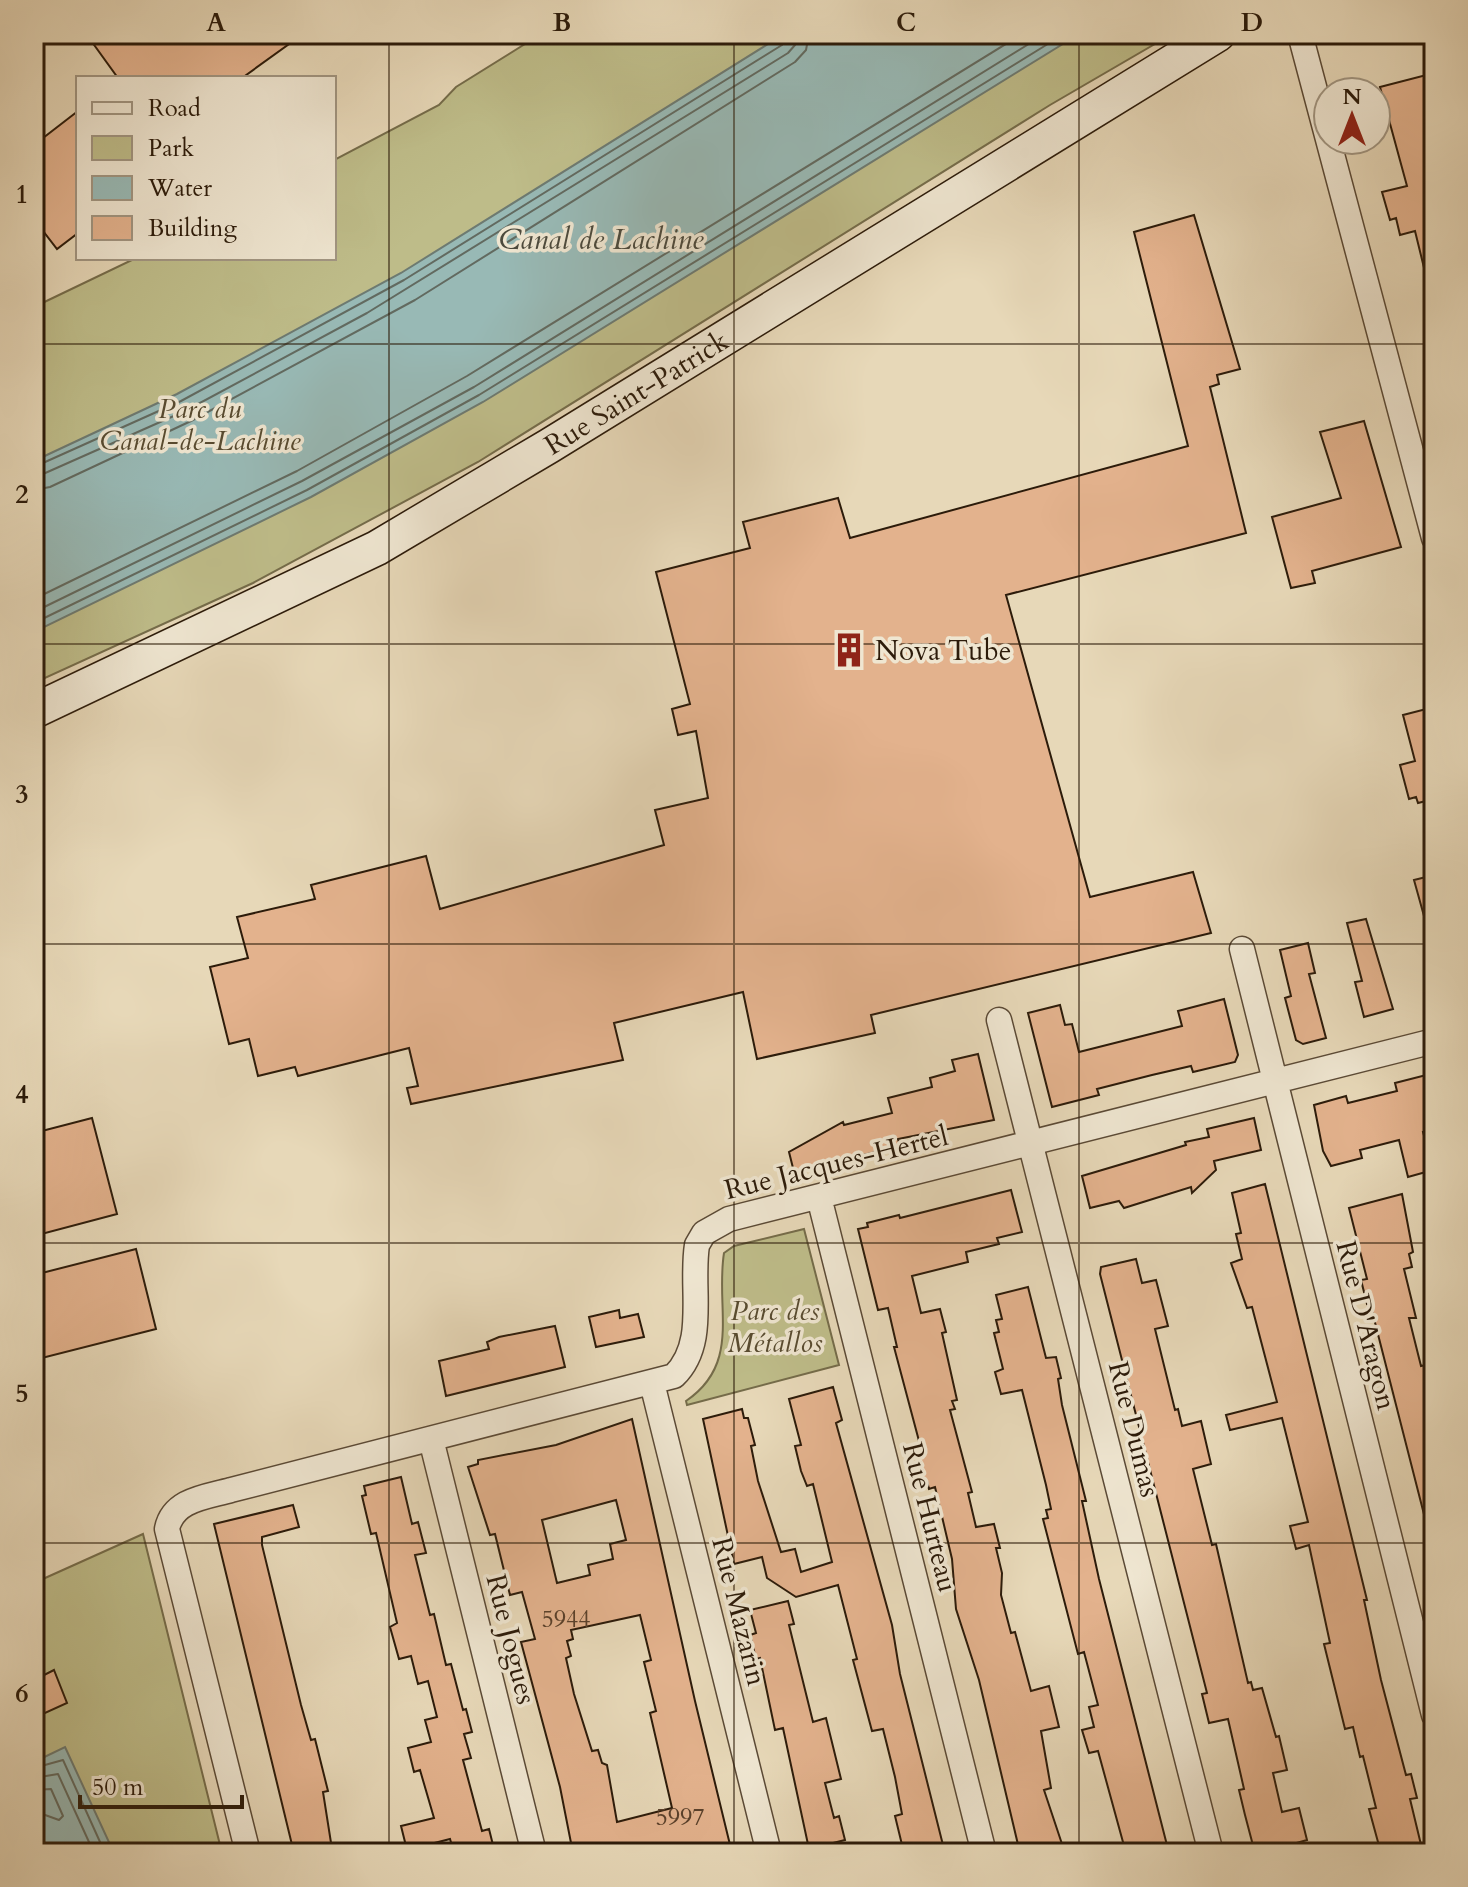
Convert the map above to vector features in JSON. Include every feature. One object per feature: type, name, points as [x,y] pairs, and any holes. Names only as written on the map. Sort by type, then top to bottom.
[{"type":"main road","name":"Rue Saint-Patrick","points":[[34,711],[377,548],[549,446],[1218,34]]},
{"type":"street","points":[[1300,34],[1434,538]]},
{"type":"street","name":"Rue D'Aragon","points":[[1242,949],[1434,1715]]},
{"type":"street","name":"Rue Dumas","points":[[999,1020],[1211,1853]]},
{"type":"street","name":"Rue Jacques-Hertel","points":[[248,1853],[170,1541],[169,1518],[180,1506],[674,1376],[688,1362],[694,1342],[695,1259],[704,1233],[729,1219],[1434,1041]]},
{"type":"street","name":"Rue Hurteau","points":[[819,1197],[984,1853]]},
{"type":"street","name":"Rue Mazarin","points":[[652,1383],[769,1853]]},
{"type":"street","name":"Rue Jogues","points":[[431,1439],[534,1853]]},
{"type":"green space","name":"Parc du Canal-de-Lachine","points":[[541,34],[1172,34],[1050,105],[478,462],[253,583],[34,683],[34,307],[132,260],[336,260],[336,159],[439,105],[456,87]]},
{"type":"green space","name":"Parc des Métallos","points":[[804,1229],[839,1365],[687,1405],[686,1401],[703,1386],[714,1370],[720,1352],[724,1253],[734,1246]]},
{"type":"green space","points":[[143,1534],[222,1853],[34,1853],[34,1583]]},
{"type":"water","name":"Canal de Lachine","points":[[784,34],[1079,34],[483,402],[311,497],[34,632],[34,461],[177,394],[401,273]]},
{"type":"water","points":[[65,1747],[114,1853],[43,1853],[34,1834],[34,1762]]},
{"type":"building","points":[[103,34],[303,34],[245,76],[117,76],[92,42]]},
{"type":"building","points":[[1434,73],[1434,283],[1428,284],[1415,231],[1400,235],[1396,218],[1390,220],[1382,192],[1407,186],[1392,131],[1392,84]]},
{"type":"building","points":[[76,113],[76,235],[57,249],[43,231],[34,239],[34,145]]},
{"type":"building","name":"Nova Tube","points":[[1194,215],[1240,369],[1217,375],[1219,384],[1210,387],[1246,533],[1006,595],[1090,897],[1193,872],[1211,933],[871,1015],[875,1033],[757,1059],[743,992],[614,1023],[623,1060],[411,1104],[407,1088],[418,1086],[409,1048],[298,1076],[295,1067],[258,1076],[249,1039],[229,1044],[210,967],[248,958],[237,917],[315,899],[311,885],[426,856],[440,909],[664,845],[655,810],[708,798],[696,731],[678,735],[672,709],[690,704],[656,572],[750,548],[743,522],[838,498],[850,538],[1188,446],[1134,232]]},
{"type":"building","points":[[1364,421],[1401,547],[1312,571],[1315,583],[1291,588],[1272,517],[1341,498],[1320,432]]},
{"type":"building","points":[[1434,707],[1434,799],[1418,803],[1416,797],[1409,799],[1400,765],[1415,761],[1403,715]]},
{"type":"building","points":[[1434,875],[1434,934],[1429,934],[1414,880]]},
{"type":"building","points":[[1366,919],[1393,1009],[1364,1017],[1355,982],[1362,981],[1347,923]]},
{"type":"building","points":[[1308,943],[1315,973],[1309,974],[1326,1038],[1303,1044],[1296,1040],[1285,998],[1291,996],[1280,950]]},
{"type":"building","points":[[1224,999],[1238,1055],[1235,1062],[1193,1072],[1191,1066],[1152,1075],[1097,1089],[1099,1095],[1052,1107],[1028,1013],[1060,1005],[1065,1025],[1072,1024],[1079,1052],[1182,1026],[1178,1011]]},
{"type":"building","points":[[978,1054],[994,1120],[898,1139],[900,1146],[794,1172],[789,1152],[843,1122],[844,1125],[892,1113],[888,1098],[932,1087],[930,1078],[955,1071],[952,1060]]},
{"type":"building","points":[[1434,1073],[1434,1129],[1423,1132],[1433,1170],[1408,1177],[1399,1140],[1360,1150],[1362,1158],[1331,1166],[1323,1151],[1314,1105],[1346,1096],[1348,1103],[1397,1091],[1395,1083]]},
{"type":"building","points":[[92,1118],[117,1214],[34,1236],[34,1133]]},
{"type":"building","points":[[1254,1118],[1261,1150],[1214,1161],[1216,1170],[1192,1193],[1191,1187],[1124,1208],[1119,1201],[1090,1208],[1082,1176],[1209,1137],[1207,1129]]},
{"type":"building","points":[[1265,1184],[1367,1600],[1364,1600],[1381,1680],[1406,1775],[1411,1774],[1417,1798],[1410,1799],[1423,1853],[1381,1853],[1369,1809],[1376,1808],[1363,1756],[1360,1757],[1353,1727],[1345,1729],[1324,1644],[1330,1643],[1309,1545],[1296,1549],[1290,1526],[1308,1522],[1282,1418],[1230,1430],[1226,1415],[1277,1402],[1252,1307],[1247,1308],[1231,1263],[1242,1259],[1236,1234],[1241,1233],[1232,1193]]},
{"type":"building","points":[[1011,1190],[1022,1232],[997,1238],[999,1244],[966,1252],[968,1262],[912,1276],[921,1313],[940,1309],[946,1332],[942,1333],[957,1400],[952,1401],[955,1409],[950,1410],[972,1492],[968,1493],[976,1527],[994,1524],[1000,1548],[996,1548],[1002,1573],[1001,1595],[1011,1633],[1015,1632],[1031,1691],[1049,1686],[1059,1727],[1041,1731],[1051,1788],[1044,1790],[1064,1850],[1054,1853],[1020,1853],[979,1680],[956,1609],[952,1559],[935,1487],[929,1489],[927,1481],[924,1481],[916,1450],[919,1441],[894,1347],[897,1347],[888,1308],[878,1310],[858,1229],[868,1227],[867,1223],[899,1215],[900,1218]]},
{"type":"building","points":[[1402,1194],[1413,1252],[1409,1254],[1412,1267],[1404,1269],[1416,1318],[1409,1318],[1421,1366],[1430,1364],[1434,1369],[1434,1530],[1428,1530],[1370,1303],[1367,1304],[1361,1280],[1367,1279],[1349,1208]]},
{"type":"building","points":[[136,1249],[156,1329],[34,1360],[34,1275]]},
{"type":"building","points":[[1136,1259],[1142,1283],[1156,1280],[1168,1326],[1155,1329],[1175,1410],[1178,1409],[1182,1426],[1201,1421],[1211,1464],[1193,1469],[1212,1545],[1216,1544],[1248,1683],[1251,1682],[1253,1690],[1262,1688],[1276,1737],[1279,1736],[1287,1770],[1273,1773],[1282,1812],[1299,1808],[1307,1840],[1261,1853],[1255,1853],[1245,1815],[1239,1790],[1244,1789],[1228,1719],[1209,1723],[1202,1694],[1207,1693],[1100,1274],[1101,1267]]},
{"type":"building","points":[[1028,1287],[1046,1358],[1056,1357],[1062,1405],[1086,1501],[1082,1501],[1099,1579],[1169,1853],[1126,1853],[1098,1751],[1089,1753],[1082,1730],[1094,1727],[1089,1707],[1098,1705],[1084,1652],[1078,1654],[1043,1519],[1048,1518],[1046,1510],[1051,1509],[1046,1485],[1022,1390],[1001,1394],[995,1372],[1003,1369],[994,1333],[999,1332],[996,1320],[1002,1319],[996,1295]]},
{"type":"building","points":[[619,1310],[620,1318],[638,1314],[644,1337],[596,1347],[589,1317]]},
{"type":"building","points":[[555,1326],[565,1367],[446,1396],[439,1361],[489,1349],[487,1342],[499,1337]]},
{"type":"building","points":[[833,1387],[842,1420],[836,1423],[892,1625],[900,1674],[945,1853],[904,1853],[895,1816],[902,1814],[895,1777],[883,1729],[872,1731],[853,1660],[857,1659],[838,1585],[796,1597],[767,1578],[762,1557],[734,1564],[703,1419],[742,1409],[744,1418],[748,1418],[755,1445],[751,1446],[758,1481],[781,1552],[795,1549],[801,1572],[832,1562],[813,1484],[807,1486],[801,1471],[795,1446],[801,1445],[789,1399]]},
{"type":"building","points":[[632,1419],[732,1853],[573,1853],[560,1787],[521,1642],[535,1639],[522,1592],[510,1595],[495,1534],[490,1535],[468,1467],[478,1464],[478,1460],[556,1445]],"holes":[[[616,1500],[626,1540],[610,1544],[613,1559],[588,1565],[590,1575],[557,1583],[542,1520]],[[640,1615],[651,1660],[644,1662],[656,1711],[650,1713],[672,1808],[617,1822],[607,1765],[602,1763],[598,1750],[592,1751],[574,1694],[566,1658],[571,1656],[567,1641],[573,1639],[571,1630]]]},
{"type":"building","points":[[401,1477],[412,1524],[418,1522],[426,1553],[415,1555],[430,1615],[434,1614],[446,1665],[451,1664],[472,1732],[464,1734],[471,1758],[463,1760],[482,1831],[489,1829],[495,1853],[454,1853],[450,1839],[407,1850],[401,1826],[434,1818],[420,1770],[414,1772],[408,1748],[431,1742],[425,1720],[437,1717],[428,1681],[418,1684],[411,1656],[399,1659],[390,1627],[397,1623],[376,1533],[371,1534],[362,1496],[366,1495],[364,1486]]},
{"type":"building","points":[[293,1505],[299,1527],[262,1537],[262,1545],[301,1705],[311,1740],[315,1739],[328,1791],[323,1792],[332,1849],[316,1853],[294,1853],[214,1524]]},
{"type":"building","points":[[788,1601],[794,1624],[789,1625],[813,1722],[826,1718],[841,1779],[825,1783],[834,1818],[839,1816],[845,1840],[809,1849],[783,1728],[775,1730],[760,1658],[756,1659],[750,1635],[756,1633],[750,1610]]},
{"type":"building","points":[[54,1670],[67,1703],[34,1718],[34,1680]]},
{"type":"place","name":"Nova Tube","points":[[849,650]]}]
